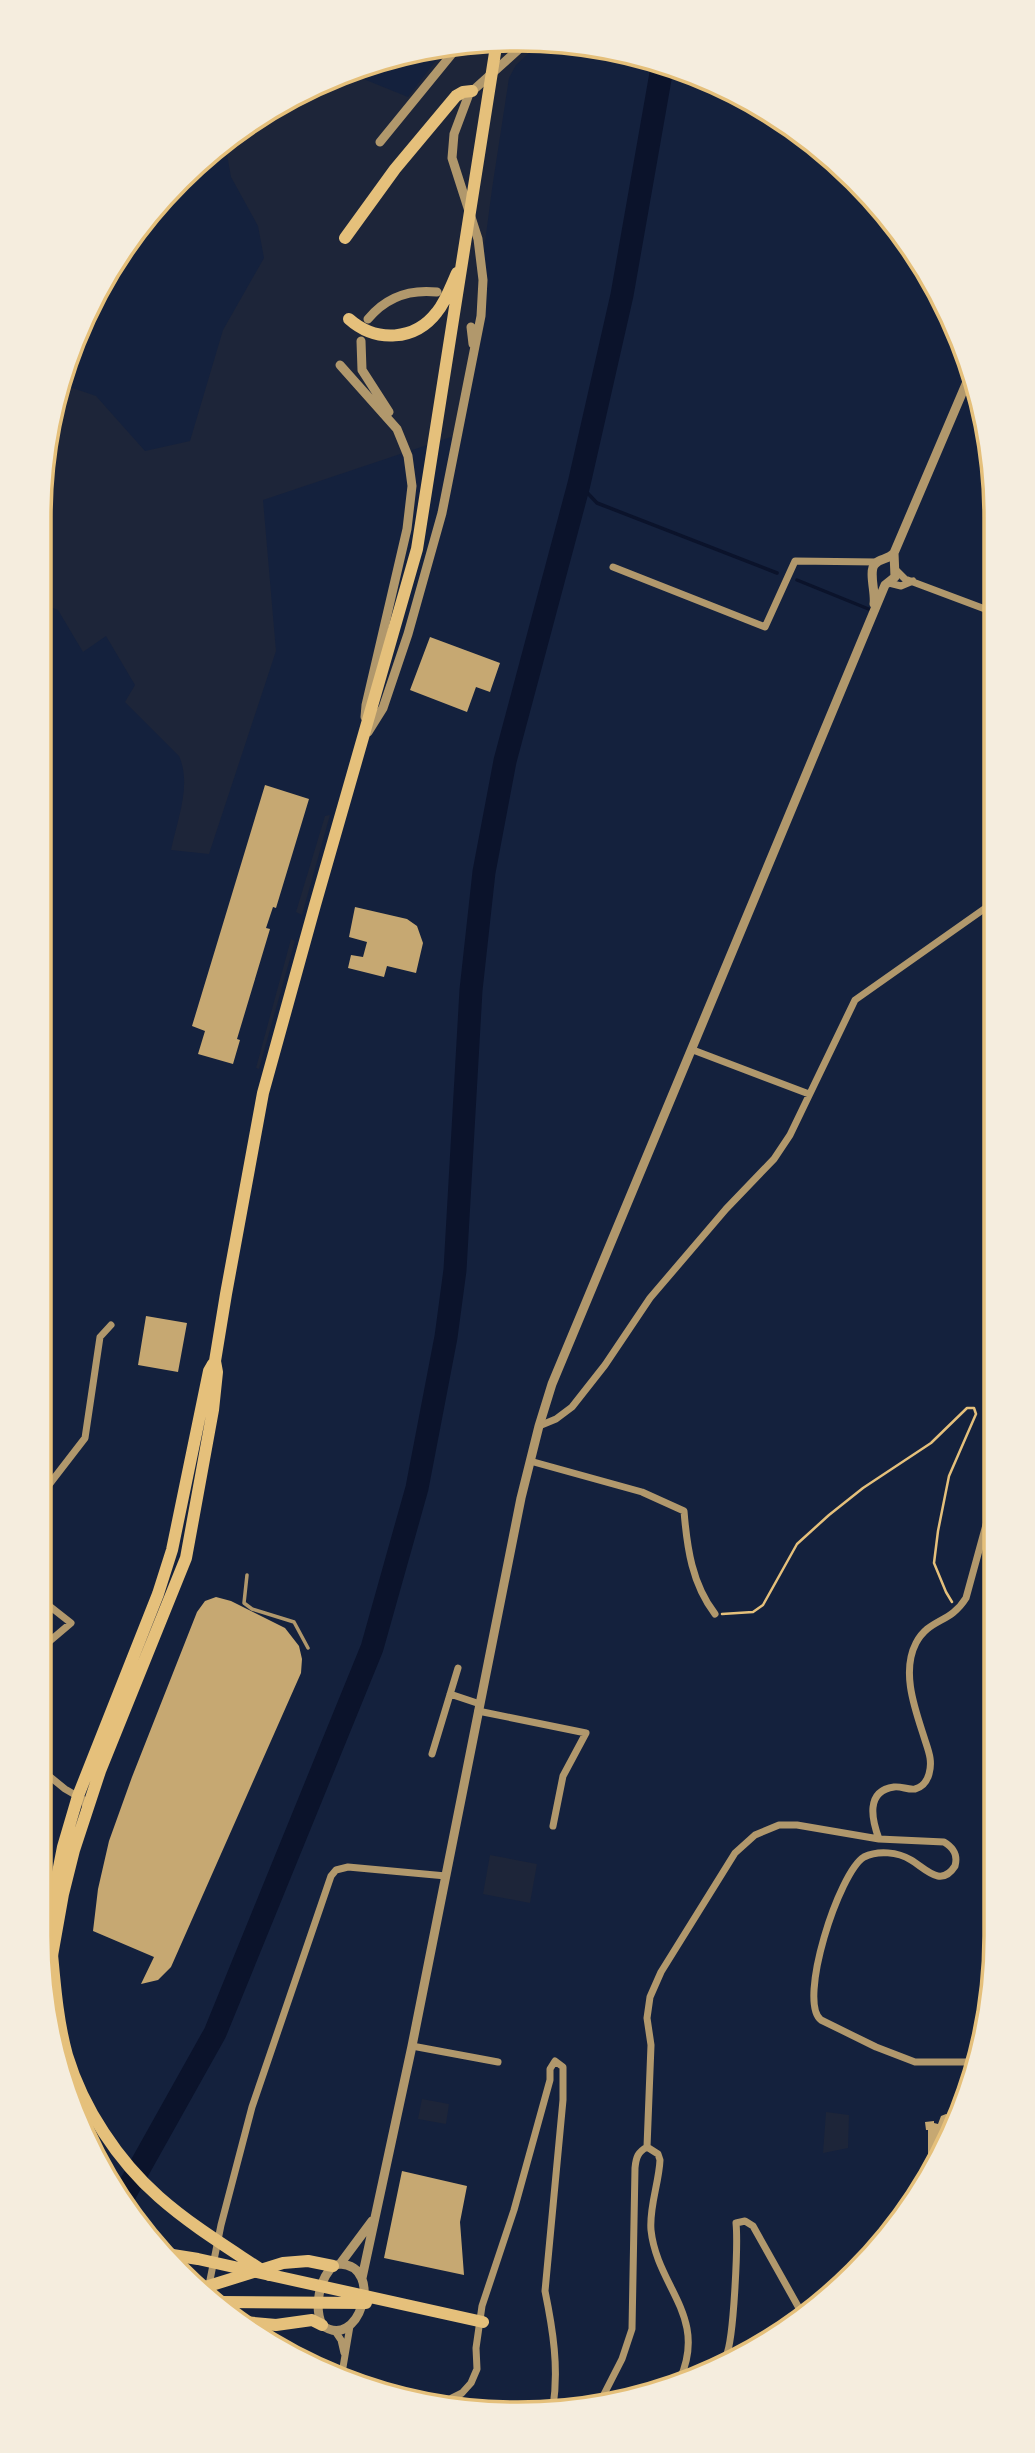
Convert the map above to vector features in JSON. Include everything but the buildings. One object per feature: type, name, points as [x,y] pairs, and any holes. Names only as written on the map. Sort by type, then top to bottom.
[{"type":"main road","points":[[51,1939],[100,1771],[186,1559],[213,1410],[217,1373],[215,1361],[263,1093],[417,549],[495,52]]},
{"type":"main road","points":[[345,238],[383,184],[456,96],[472,91]]},
{"type":"main road","points":[[349,319],[367,331],[385,335],[405,334],[421,327],[443,303],[464,257]]},
{"type":"main road","points":[[51,1927],[63,1846],[78,1796],[158,1594],[172,1550],[209,1371],[215,1361]]},
{"type":"main road","points":[[54,1988],[67,2054],[84,2097],[105,2134],[126,2162],[159,2197],[206,2234],[269,2275]]},
{"type":"main road","points":[[179,2257],[483,2322]]},
{"type":"main road","points":[[209,2285],[283,2263],[308,2261],[337,2265]]},
{"type":"main road","points":[[229,2302],[391,2303]]},
{"type":"main road","points":[[257,2323],[276,2325],[312,2320],[322,2325]]},
{"type":"street","points":[[365,736],[383,708],[432,551],[442,513],[483,297],[478,239],[452,158],[454,134],[459,115],[472,91],[517,51]]},
{"type":"street","points":[[380,142],[450,56]]},
{"type":"street","points":[[368,319],[383,304],[402,295],[423,291],[437,292]]},
{"type":"street","points":[[471,327],[474,352]]},
{"type":"street","points":[[361,341],[362,370],[397,429],[411,469],[411,503],[366,705],[365,736]]},
{"type":"street","points":[[340,365],[397,429]]},
{"type":"street","points":[[874,608],[872,569],[894,553],[965,387]]},
{"type":"street","points":[[376,2210],[362,2238],[324,2279],[317,2309],[322,2325],[329,2330],[342,2331],[350,2326],[358,2316],[364,2292],[362,2278],[412,2046],[530,1461],[552,1384],[693,1050],[874,608],[887,584],[895,578],[894,553]]},
{"type":"street","points":[[613,567],[765,627],[795,561],[889,561],[905,579],[914,580],[984,608]]},
{"type":"street","points":[[873,579],[879,584],[901,586],[914,580]]},
{"type":"street","points":[[539,1426],[556,1419],[572,1407],[605,1365],[650,1298],[726,1209],[774,1158],[790,1135],[855,1000],[984,910]]},
{"type":"street","points":[[693,1050],[810,1094]]},
{"type":"street","points":[[51,1482],[85,1437],[100,1336],[111,1325]]},
{"type":"street","points":[[530,1461],[634,1490],[664,1500],[684,1511],[689,1558],[705,1601],[715,1614]]},
{"type":"street","points":[[879,1839],[872,1818],[875,1798],[892,1787],[917,1788],[924,1783],[931,1765],[930,1751],[909,1681],[909,1664],[915,1645],[925,1630],[958,1610],[966,1598],[984,1535]]},
{"type":"street","points":[[51,1607],[71,1623],[51,1640]]},
{"type":"street","points":[[432,1754],[458,1668]]},
{"type":"street","points":[[450,1695],[479,1708],[586,1733],[563,1776],[553,1826]]},
{"type":"street","points":[[51,1778],[78,1796],[86,1805],[86,1812]]},
{"type":"street","points":[[647,2147],[650,2045],[647,2018],[650,1997],[661,1972],[735,1853],[755,1835],[779,1825],[797,1825],[879,1839],[944,1842],[951,1846],[955,1853],[955,1866],[948,1875],[937,1877],[909,1859],[891,1853],[874,1853],[862,1858],[852,1870],[831,1912],[817,1967],[813,2006],[816,2017],[876,2047],[915,2062],[966,2062]]},
{"type":"street","points":[[206,2282],[252,2106],[331,1876],[336,1870],[348,1867],[446,1877]]},
{"type":"street","points":[[412,2046],[498,2062]]},
{"type":"street","points":[[453,2397],[463,2393],[477,2369],[476,2348],[482,2306],[514,2210],[550,2080],[550,2069],[555,2061],[563,2067],[563,2100],[545,2291],[555,2346],[553,2400]]},
{"type":"street","points":[[647,2147],[658,2154],[660,2160],[651,2229],[657,2255],[688,2325],[689,2344],[683,2372]]},
{"type":"street","points":[[604,2394],[622,2359],[632,2329],[635,2168],[636,2157],[647,2147]]},
{"type":"street","points":[[727,2353],[732,2326],[738,2242],[736,2223],[745,2221],[753,2226],[799,2308]]},
{"type":"street","points":[[337,2265],[355,2267],[362,2278]]},
{"type":"street","points":[[343,2368],[350,2326]]},
{"type":"street","points":[[335,2331],[343,2347],[344,2360]]},
{"type":"lane","points":[[247,1575],[244,1602],[252,1609],[294,1622],[308,1648]]},
{"type":"path","points":[[715,1614],[752,1612],[762,1605],[797,1544],[863,1488],[931,1443],[967,1408],[974,1408],[976,1414],[949,1476],[934,1563],[946,1592],[958,1610]]},
{"type":"shaded area","points":[[531,51],[516,65],[509,78],[460,434],[263,500],[276,651],[209,854],[171,850],[184,791],[183,767],[179,756],[125,702],[135,685],[106,636],[83,652],[58,610],[51,607],[52,487],[60,426],[70,387],[96,396],[145,451],[190,441],[223,330],[264,258],[258,226],[231,177],[227,153],[284,113],[361,78],[408,97],[438,58],[487,52]]},
{"type":"shaded area","points":[[330,815],[302,915],[296,912],[325,816]]},
{"type":"shaded area","points":[[291,939],[295,941],[259,1069],[256,1068]]},
{"type":"shaded area","points":[[490,1855],[537,1864],[530,1903],[483,1894]]},
{"type":"shaded area","points":[[422,2099],[449,2104],[446,2124],[418,2119]]},
{"type":"shaded area","points":[[826,2112],[849,2115],[848,2148],[823,2153]]},
{"type":"waterway","points":[[127,2191],[215,2033],[372,1648],[417,1488],[446,1337],[455,1270],[471,990],[484,872],[505,761],[579,484],[622,295],[661,74]]},
{"type":"waterway","points":[[579,484],[597,503],[777,573]]},
{"type":"waterway","points":[[797,580],[871,610]]}]
